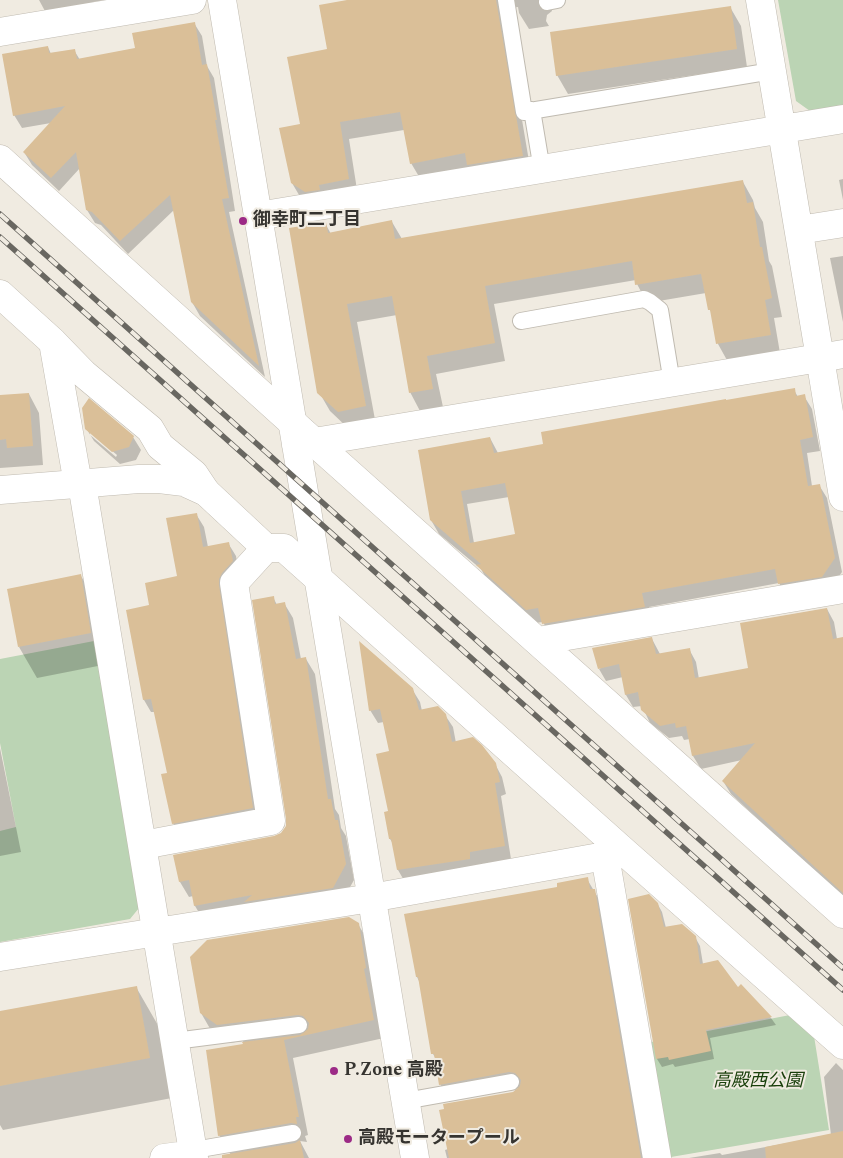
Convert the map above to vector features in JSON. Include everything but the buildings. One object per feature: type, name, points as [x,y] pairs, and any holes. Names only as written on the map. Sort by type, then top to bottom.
[{"type":"street","points":[[0,32],[192,0]]},
{"type":"street","points":[[222,0],[258,216],[301,437],[318,579],[415,1158]]},
{"type":"street","points":[[760,0],[799,230],[831,356],[843,497]]},
{"type":"street","points":[[258,216],[843,119]]},
{"type":"street","points":[[0,158],[301,437],[538,640],[843,914]]},
{"type":"street","points":[[799,230],[843,223]]},
{"type":"street","points":[[0,294],[53,342],[84,374],[150,429],[160,446],[194,474],[206,492],[266,548],[284,548],[612,852],[843,1045]]},
{"type":"street","points":[[53,342],[80,484],[143,846],[194,1156],[164,1158]]},
{"type":"street","points":[[301,437],[672,383],[831,356]]},
{"type":"street","points":[[0,490],[159,479],[184,482],[206,492]]},
{"type":"street","points":[[143,846],[272,822],[234,582],[266,548]]},
{"type":"street","points":[[538,640],[843,589]]},
{"type":"street","points":[[0,957],[371,898],[612,852]]},
{"type":"street","points":[[612,852],[657,1158]]},
{"type":"lane","points":[[506,0],[524,112],[772,71]]},
{"type":"lane","points":[[532,110],[542,170]]},
{"type":"lane","points":[[521,320],[644,300],[650,302],[660,310],[672,383]]},
{"type":"lane","points":[[175,1041],[299,1025]]},
{"type":"lane","points":[[405,1101],[511,1082]]},
{"type":"lane","points":[[194,1156],[200,1150],[293,1133]]},
{"type":"green space","points":[[778,0],[843,0],[843,106],[810,111],[796,101]]},
{"type":"green space","points":[[94,641],[144,902],[130,919],[0,942],[0,831],[16,827],[0,743],[0,659]]},
{"type":"green space","name":"高殿西公園","points":[[790,1015],[814,1036],[829,1130],[671,1157],[651,1042]]},
{"type":"railway","points":[[0,214],[843,968]]},
{"type":"railway","points":[[0,237],[843,990]]},
{"type":"place","name":"御幸町二丁目","points":[[243,221]]},
{"type":"place","name":"P.Zone 高殿","points":[[334,1071]]},
{"type":"place","name":"高殿モータープール","points":[[348,1139]]}]
